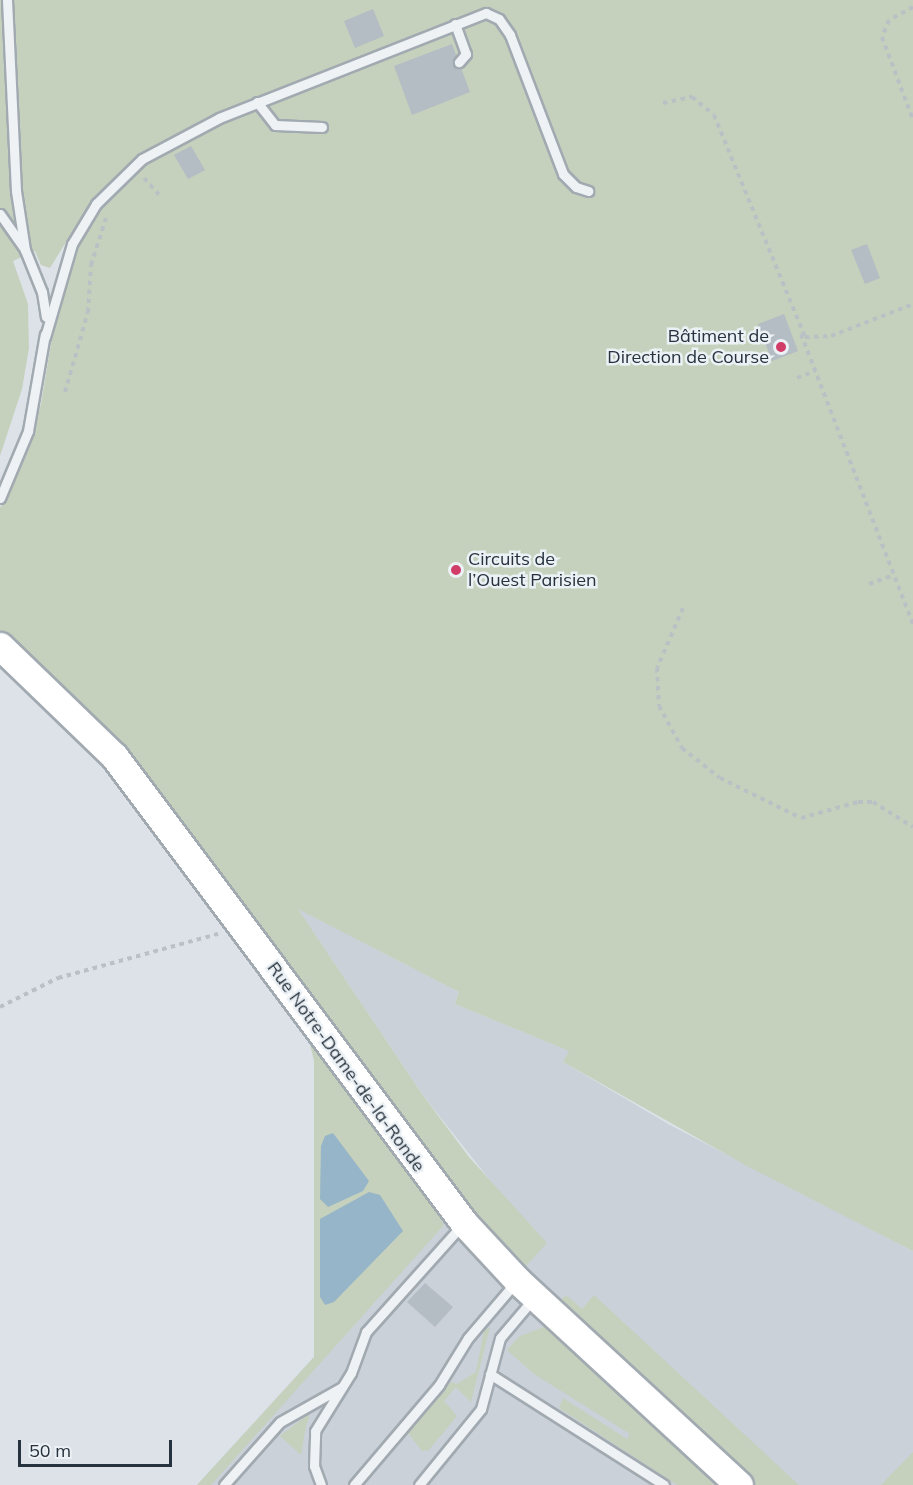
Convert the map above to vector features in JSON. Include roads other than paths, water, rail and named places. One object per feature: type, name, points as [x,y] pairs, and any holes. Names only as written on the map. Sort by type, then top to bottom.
[{"type":"main road","name":"Rue Notre-Dame-de-la-Ronde","points":[[0,646],[114,756],[464,1223],[526,1289],[722,1475],[739,1485]]},
{"type":"lane","points":[[7,0],[11,136],[25,250]]},
{"type":"lane","points":[[0,498],[28,431],[45,337],[72,244],[104,193],[133,166],[168,142],[257,102],[455,24],[489,13],[503,23],[562,174],[576,187],[588,191]]},
{"type":"lane","points":[[455,24],[466,54],[459,62]]},
{"type":"lane","points":[[257,102],[275,125],[322,127]]},
{"type":"lane","points":[[0,214],[25,250],[44,299],[45,337]]},
{"type":"lane","points":[[321,1485],[314,1466],[313,1438],[318,1424],[344,1385],[366,1332],[464,1223]]},
{"type":"lane","points":[[419,1485],[481,1409],[500,1338],[526,1289]]},
{"type":"lane","points":[[354,1485],[439,1385],[468,1338],[526,1289]]},
{"type":"lane","points":[[490,1374],[664,1485]]},
{"type":"lane","points":[[224,1485],[280,1422],[344,1385]]},
{"type":"water","points":[[333,1133],[369,1181],[363,1191],[328,1207],[320,1199],[321,1146],[325,1136]]},
{"type":"water","points":[[369,1192],[380,1195],[403,1231],[334,1302],[325,1305],[320,1297],[320,1219]]},
{"type":"place","name":"Bâtiment de Direction de Course","points":[[781,347]]},
{"type":"place","name":"Circuits de l’Ouest Parisien","points":[[456,570]]}]
